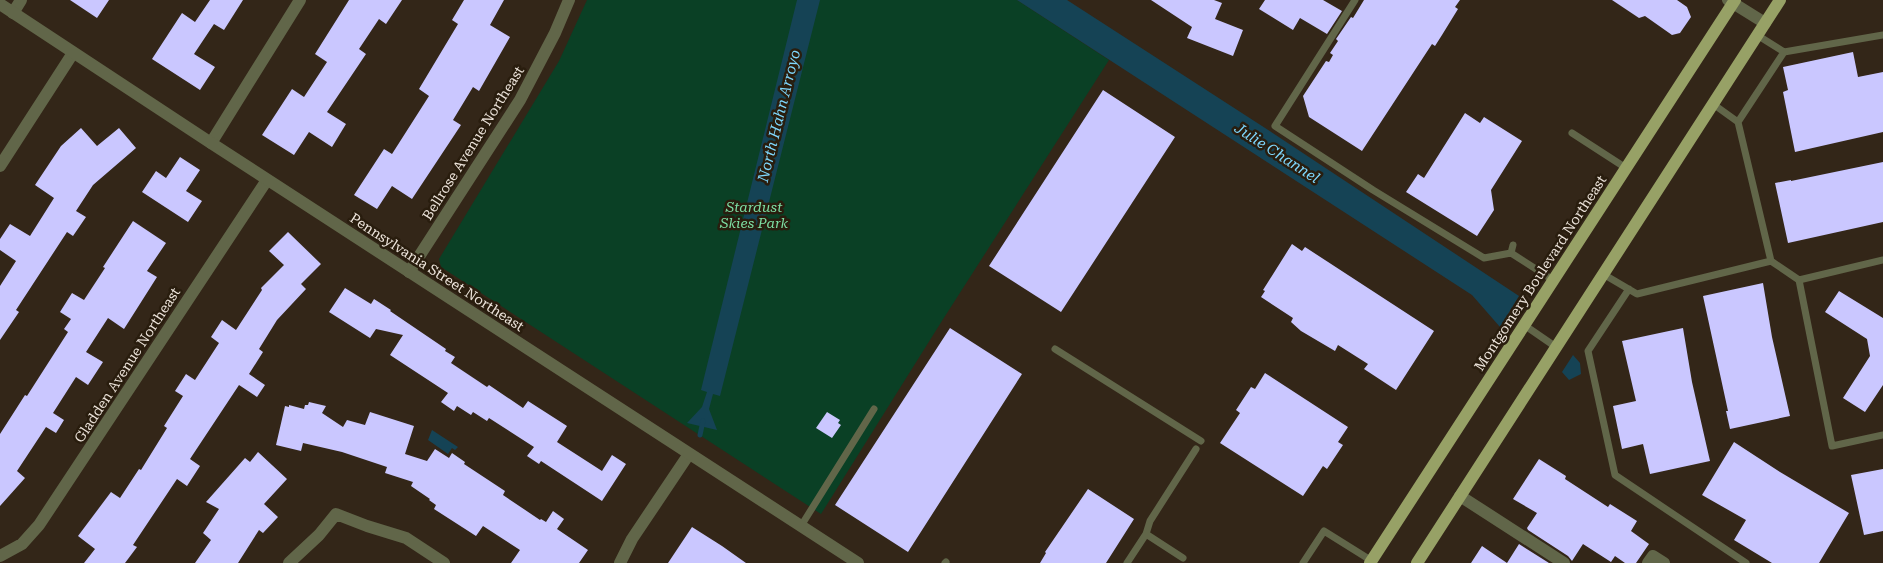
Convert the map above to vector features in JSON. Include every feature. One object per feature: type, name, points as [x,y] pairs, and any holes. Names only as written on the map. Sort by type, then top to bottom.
[{"type":"main road","points":[[1417,563],[1780,0]]},
{"type":"main road","name":"Montgomery Boulevard Northeast","points":[[1372,562],[1732,1]]},
{"type":"street","points":[[13,13],[21,0]]},
{"type":"street","points":[[210,143],[300,0]]},
{"type":"street","name":"Bellrose Avenue Northeast","points":[[409,272],[520,100],[570,0]]},
{"type":"street","points":[[1732,1],[1765,23]]},
{"type":"street","name":"Pennsylvania Street Northeast","points":[[0,4],[210,143],[858,563]]},
{"type":"street","points":[[0,166],[73,52]]},
{"type":"street","name":"Gladden Avenue Northeast","points":[[0,556],[22,544],[39,525],[267,180]]},
{"type":"street","points":[[620,563],[632,539],[689,454]]},
{"type":"street","points":[[1460,496],[1564,563]]},
{"type":"street","points":[[289,563],[319,535],[336,514],[406,538],[444,563]]},
{"type":"street","points":[[1648,563],[1653,556],[1664,563]]},
{"type":"lane","points":[[1355,0],[1275,126],[1484,258],[1511,253],[1553,280]]},
{"type":"lane","points":[[1757,35],[1784,52],[1883,35]]},
{"type":"lane","points":[[1738,122],[1784,52]]},
{"type":"lane","points":[[1713,104],[1738,122],[1771,261],[1799,280],[1832,446],[1883,435]]},
{"type":"lane","points":[[1572,133],[1626,168]]},
{"type":"lane","points":[[1511,253],[1513,245]]},
{"type":"lane","points":[[1799,280],[1883,260]]},
{"type":"lane","points":[[1603,274],[1637,294],[1771,261]]},
{"type":"lane","points":[[1629,290],[1588,351],[1615,476],[1746,563]]},
{"type":"lane","points":[[1524,325],[1556,347]]},
{"type":"lane","points":[[1055,349],[1201,441]]},
{"type":"lane","points":[[801,526],[874,409]]},
{"type":"lane","points":[[1126,563],[1146,534],[1150,521],[1196,449]]},
{"type":"lane","points":[[1303,563],[1324,531],[1372,562]]},
{"type":"lane","points":[[1146,534],[1183,558]]},
{"type":"green space","name":"Stardust Skies Park","points":[[587,0],[1017,0],[1109,60],[821,514],[441,267],[439,259],[559,61]]},
{"type":"water","points":[[797,0],[820,0],[720,396],[713,394],[709,409],[717,430],[687,423],[702,407],[707,392],[701,390]]},
{"type":"water","name":"Julie Channel","points":[[1017,0],[1067,0],[1519,296],[1500,327],[1472,295]]},
{"type":"water","points":[[1573,355],[1580,363],[1581,374],[1569,380],[1562,372]]},
{"type":"water","points":[[432,430],[458,447],[455,450],[452,448],[448,454],[428,440]]},
{"type":"building","points":[[70,0],[109,0],[97,18]]},
{"type":"building","points":[[210,0],[243,0],[224,30],[214,24],[194,54],[215,67],[200,90],[152,59],[182,13],[195,22]]},
{"type":"building","points":[[349,0],[402,0],[386,24],[379,19],[359,49],[366,54],[327,112],[346,124],[332,147],[309,132],[294,155],[262,135],[292,89],[304,97],[327,62],[315,54]]},
{"type":"building","points":[[464,0],[504,0],[490,25],[510,37],[479,91],[473,87],[453,120],[461,125],[412,199],[392,186],[377,209],[354,195],[384,149],[392,154],[429,96],[419,89],[458,24],[452,20]]},
{"type":"building","points":[[1151,0],[1214,0],[1222,3],[1215,19],[1243,30],[1233,56],[1187,38],[1192,27]]},
{"type":"building","points":[[1265,0],[1323,0],[1342,11],[1327,34],[1300,18],[1293,30],[1259,9]]},
{"type":"building","points":[[1364,0],[1460,0],[1455,7],[1458,9],[1435,46],[1432,44],[1362,151],[1309,117],[1303,96],[1326,61],[1329,62],[1333,55],[1330,53],[1338,41],[1336,39],[1351,17],[1353,18]]},
{"type":"building","points":[[1612,0],[1677,0],[1687,7],[1691,17],[1680,33],[1672,35],[1645,16],[1639,18]]},
{"type":"building","points":[[1853,52],[1858,77],[1883,72],[1883,132],[1795,152],[1783,92],[1788,90],[1783,67]]},
{"type":"building","points":[[1103,90],[1175,137],[1061,312],[989,266]]},
{"type":"building","points":[[1465,113],[1480,123],[1484,117],[1522,141],[1491,190],[1494,210],[1477,236],[1406,192],[1418,174],[1424,178]]},
{"type":"building","points":[[81,128],[97,146],[119,128],[136,148],[93,185],[76,211],[86,217],[73,236],[67,232],[16,310],[19,312],[0,340],[0,286],[16,261],[0,250],[0,239],[10,224],[30,236],[54,198],[35,185],[61,146]]},
{"type":"building","points":[[180,157],[200,170],[186,191],[202,201],[188,222],[142,192],[156,171],[166,178]]},
{"type":"building","points":[[1883,162],[1883,222],[1788,243],[1775,183]]},
{"type":"building","points":[[133,221],[166,243],[147,271],[157,277],[124,329],[108,318],[86,352],[103,362],[88,385],[76,377],[53,413],[64,420],[56,433],[46,427],[17,471],[25,478],[0,506],[0,434],[68,332],[64,329],[71,319],[60,312],[72,293],[84,300]]},
{"type":"building","points":[[288,232],[321,264],[301,284],[306,289],[277,320],[259,349],[263,352],[249,374],[265,385],[257,397],[239,385],[190,459],[200,466],[187,486],[177,479],[133,545],[137,547],[125,563],[84,563],[95,549],[78,536],[111,492],[120,498],[139,469],[141,470],[167,428],[164,426],[183,396],[175,391],[186,374],[195,380],[219,343],[211,337],[222,320],[236,330],[262,290],[261,288],[284,265],[269,251]]},
{"type":"building","points":[[1292,244],[1302,251],[1305,247],[1434,331],[1396,390],[1364,369],[1368,364],[1338,345],[1335,351],[1301,331],[1291,322],[1293,318],[1261,297],[1265,291],[1263,290]]},
{"type":"building","points":[[1763,283],[1772,337],[1790,416],[1730,429],[1726,411],[1728,411],[1703,296]]},
{"type":"building","points":[[345,288],[371,304],[374,299],[391,310],[446,349],[445,351],[455,357],[451,363],[487,387],[489,385],[523,408],[528,401],[567,426],[557,442],[602,471],[612,455],[626,464],[602,501],[541,461],[539,464],[527,456],[534,447],[489,418],[487,421],[473,412],[471,415],[457,406],[454,411],[441,402],[448,393],[390,355],[403,335],[376,329],[370,338],[329,312]]},
{"type":"building","points":[[1839,291],[1883,318],[1883,385],[1865,412],[1843,398],[1870,356],[1867,339],[1825,312]]},
{"type":"building","points":[[950,328],[1022,374],[908,552],[835,505]]},
{"type":"building","points":[[1683,328],[1692,382],[1710,461],[1650,474],[1643,444],[1622,449],[1613,406],[1636,401],[1622,341]]},
{"type":"building","points":[[1265,373],[1348,427],[1338,442],[1343,445],[1327,469],[1323,466],[1303,496],[1220,443],[1240,413],[1236,410],[1251,387],[1255,389]]},
{"type":"building","points":[[309,402],[326,406],[322,413],[343,427],[347,420],[365,425],[370,412],[414,426],[405,454],[427,461],[435,449],[449,458],[452,453],[465,462],[464,464],[505,491],[503,495],[540,520],[546,522],[553,511],[564,519],[557,529],[588,550],[579,563],[511,563],[520,550],[483,526],[476,536],[434,509],[436,505],[430,499],[411,486],[413,482],[385,473],[387,467],[342,452],[303,443],[301,451],[276,445],[285,406],[289,407],[289,405],[304,409],[305,405],[308,405]]},
{"type":"building","points":[[827,412],[840,420],[838,423],[841,425],[832,438],[816,428]]},
{"type":"building","points":[[1734,442],[1849,513],[1819,563],[1772,563],[1734,540],[1746,520],[1702,495]]},
{"type":"building","points":[[258,452],[287,479],[264,504],[278,517],[263,533],[259,530],[238,563],[195,563],[211,540],[203,533],[219,509],[206,502],[245,458],[250,462]]},
{"type":"building","points":[[1539,459],[1566,476],[1565,479],[1608,507],[1610,504],[1637,521],[1631,531],[1649,544],[1636,563],[1625,563],[1615,556],[1611,562],[1583,544],[1572,561],[1568,556],[1528,530],[1527,528],[1537,513],[1513,499]]},
{"type":"building","points":[[1883,469],[1883,531],[1864,535],[1851,475]]},
{"type":"building","points":[[1088,489],[1134,519],[1106,563],[1040,563],[1045,552]]},
{"type":"building","points":[[692,527],[722,546],[746,563],[668,563]]},
{"type":"building","points":[[1519,544],[1549,563],[1507,563]]},
{"type":"building","points":[[1482,546],[1507,563],[1471,563]]},
{"type":"waterway","name":"North Hahn Arroyo","points":[[700,435],[703,421]]}]
